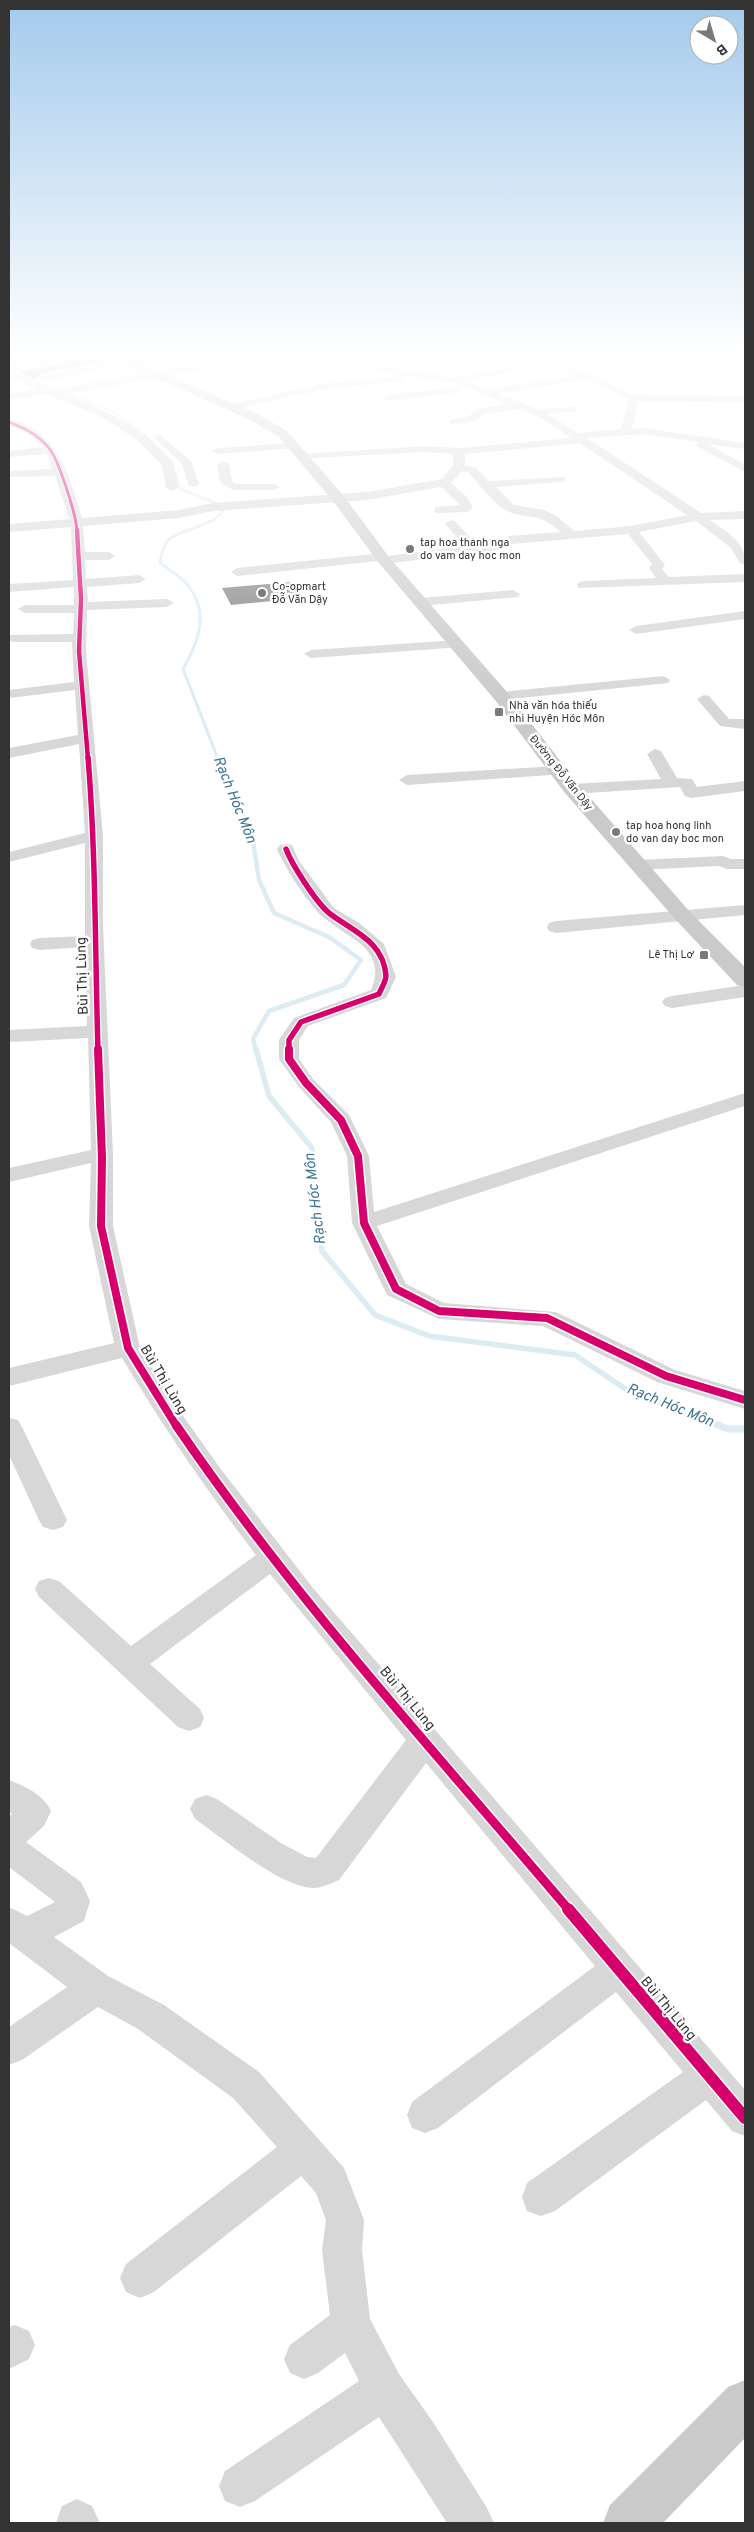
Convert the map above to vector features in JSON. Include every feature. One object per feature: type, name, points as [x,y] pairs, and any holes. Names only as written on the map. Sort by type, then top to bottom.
[{"type":"main road","name":"Đường Đỗ Văn Dậy","points":[[315,472],[338,498],[383,558],[501,696],[572,789],[683,916],[745,980]]},
{"type":"main road","points":[[628,2523],[745,2404]]},
{"type":"street","points":[[9,474],[56,472]]},
{"type":"street","name":"Bùi Thị Lùng","points":[[60,472],[77,523],[82,685],[94,836],[94,941],[102,1154],[101,1226],[128,1348],[165,1409],[210,1475],[303,1596],[745,2118]]},
{"type":"street","points":[[169,472],[172,488]]},
{"type":"street","points":[[190,472],[193,484]]},
{"type":"street","points":[[224,472],[226,482],[233,487],[252,489],[289,486]]},
{"type":"street","points":[[9,528],[179,514],[213,507],[338,498],[415,489],[444,483],[454,472]]},
{"type":"street","points":[[475,472],[489,484],[500,499],[510,508],[540,513],[553,519],[570,534]]},
{"type":"street","points":[[630,472],[698,517],[734,544],[745,560]]},
{"type":"street","points":[[489,484],[561,479]]},
{"type":"street","points":[[439,510],[467,508],[463,500],[444,483]]},
{"type":"street","points":[[307,485],[326,484]]},
{"type":"street","points":[[237,572],[474,549],[498,546],[509,540],[631,530],[698,517],[745,515]]},
{"type":"street","points":[[451,524],[474,549]]},
{"type":"street","points":[[631,530],[659,565],[656,568],[666,582]]},
{"type":"street","points":[[78,556],[109,556]]},
{"type":"street","points":[[584,585],[745,578]]},
{"type":"street","points":[[9,588],[139,579]]},
{"type":"street","points":[[421,602],[513,594]]},
{"type":"street","points":[[25,609],[167,603]]},
{"type":"street","points":[[636,630],[745,615]]},
{"type":"street","points":[[14,638],[80,638]]},
{"type":"street","points":[[311,654],[457,644]]},
{"type":"street","points":[[501,696],[663,680]]},
{"type":"street","points":[[9,694],[82,685]]},
{"type":"street","points":[[704,699],[725,723],[745,724]]},
{"type":"street","points":[[9,753],[86,738]]},
{"type":"street","points":[[654,754],[671,782]]},
{"type":"street","points":[[407,780],[558,771]]},
{"type":"street","points":[[572,789],[686,782],[691,793],[745,786]]},
{"type":"street","points":[[9,857],[94,836]]},
{"type":"street","points":[[286,849],[291,862],[328,912],[352,927],[378,948],[386,977],[379,994],[301,1022],[289,1040],[289,1059],[306,1082],[341,1120],[358,1156],[364,1224],[396,1289],[439,1311],[547,1318],[666,1376],[745,1400]]},
{"type":"street","points":[[638,865],[724,861],[727,864],[745,864]]},
{"type":"street","points":[[556,927],[745,910]]},
{"type":"street","points":[[39,944],[94,941]]},
{"type":"street","points":[[672,1002],[745,991]]},
{"type":"street","points":[[9,1036],[97,1032]]},
{"type":"street","points":[[364,1224],[745,1099]]},
{"type":"street","points":[[9,1175],[102,1154]]},
{"type":"street","points":[[9,1377],[128,1348]]},
{"type":"street","points":[[9,1427],[53,1520]]},
{"type":"street","points":[[131,1662],[272,1557]]},
{"type":"street","points":[[49,1589],[131,1662],[189,1718]]},
{"type":"street","points":[[206,1809],[279,1858],[309,1872],[320,1873],[327,1869],[425,1740]]},
{"type":"street","points":[[9,1794],[35,1811],[32,1816],[9,1836]]},
{"type":"street","points":[[9,1848],[68,1893],[73,1901],[72,1910],[16,1929]]},
{"type":"street","points":[[16,1929],[96,1988],[151,2017],[246,2085],[305,2149],[331,2181],[345,2220],[342,2250],[351,2324],[365,2348],[384,2390],[418,2436],[472,2523]]},
{"type":"street","points":[[425,2115],[619,1969]]},
{"type":"street","points":[[9,2048],[96,1988]]},
{"type":"street","points":[[541,2197],[708,2076]]},
{"type":"street","points":[[140,2278],[305,2149]]},
{"type":"street","points":[[304,2359],[351,2324]]},
{"type":"street","points":[[240,2486],[384,2390]]},
{"type":"building","name":"Co-opmart Đỗ Văn Dậy","points":[[292,582],[303,598],[231,605],[222,588]]},
{"type":"waterway","name":"Rạch Hóc Môn","points":[[175,472],[180,489],[216,503],[223,511],[214,520],[184,532]]},
{"type":"waterway","name":"Rạch Hóc Môn","points":[[187,530],[170,538],[165,545],[160,563],[185,582],[198,603],[200,614],[198,637],[183,669],[218,759]]},
{"type":"waterway","name":"Rạch Hóc Môn","points":[[217,757],[252,835],[259,880],[274,913],[329,937],[361,960],[344,985],[269,1011],[253,1039],[256,1051]]},
{"type":"waterway","name":"Rạch Hóc Môn","points":[[256,1049],[269,1096],[312,1148],[322,1251],[375,1315],[429,1336],[575,1355],[633,1394],[721,1427]]},
{"type":"waterway","name":"Rạch Hóc Môn","points":[[718,1425],[728,1429],[745,1429]]},
{"type":"cycle path","points":[[59,472],[77,523],[81,599],[79,651],[94,836],[94,926],[102,1158],[101,1226],[128,1348],[165,1409],[210,1475],[303,1596],[745,2118]]},
{"type":"cycle path","points":[[286,849],[291,862],[328,912],[352,927],[377,948],[386,977],[379,994],[301,1022],[289,1040],[289,1059],[306,1083],[341,1120],[358,1156],[364,1223],[396,1289],[439,1311],[547,1318],[666,1376],[745,1400]]},
{"type":"place","name":"tap hoa thanh nga do vam day hoc mon","points":[[410,549]]},
{"type":"place","name":"Co-opmart Đỗ Văn Dậy","points":[[262,593]]},
{"type":"place","name":"Nhà văn hóa thiếu nhi Huyện Hóc Môn","points":[[499,712]]},
{"type":"place","name":"tap hoa hong linh do van day boc mon","points":[[616,832]]},
{"type":"place","name":"Lê Thị Lơ","points":[[704,955]]}]
